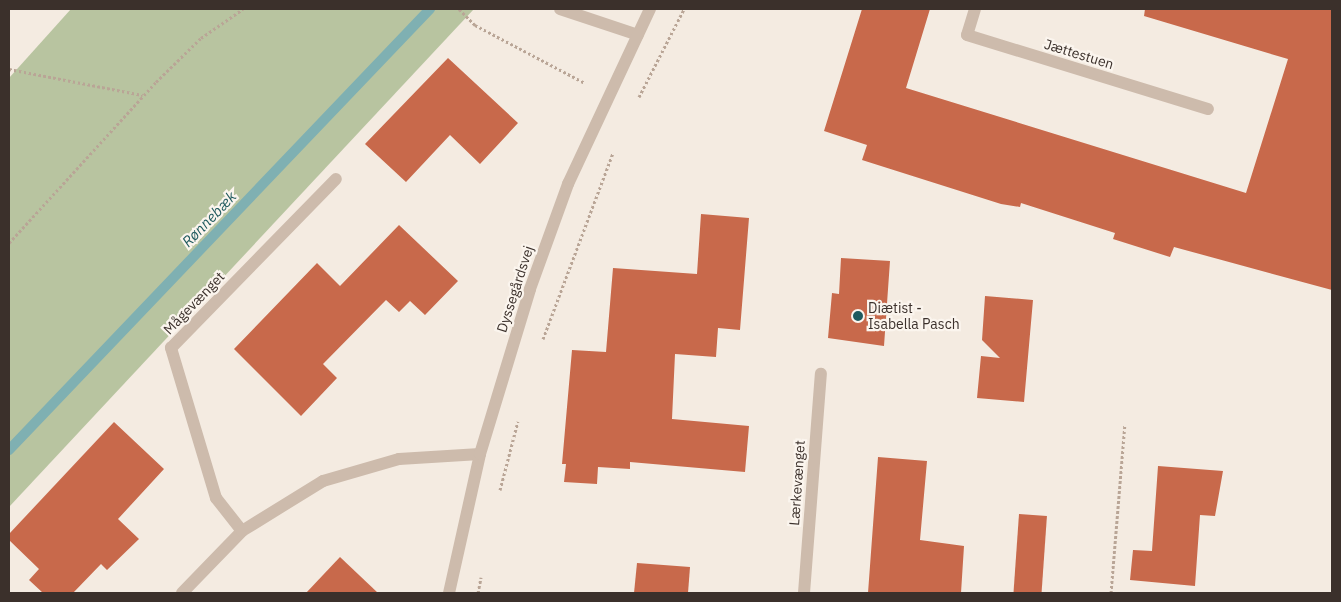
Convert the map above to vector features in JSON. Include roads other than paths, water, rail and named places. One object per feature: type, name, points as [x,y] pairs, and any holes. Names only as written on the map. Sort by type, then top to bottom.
[{"type":"street","points":[[560,9],[638,35]]},
{"type":"street","name":"Dyssegårdsvej","points":[[449,593],[480,454],[530,289],[568,184],[650,9]]},
{"type":"street","name":"Jættestuen","points":[[975,9],[968,34],[1208,109]]},
{"type":"street","name":"Mågevænget","points":[[242,531],[216,498],[171,348],[336,179]]},
{"type":"street","name":"Lærkevænget","points":[[804,593],[820,374]]},
{"type":"street","points":[[182,593],[242,531],[323,481],[399,459],[480,454]]},
{"type":"waterway","name":"Rønnebæk","points":[[9,450],[430,9]]},
{"type":"place","name":"Diætist - Isabella Pasch","points":[[858,316]]}]
